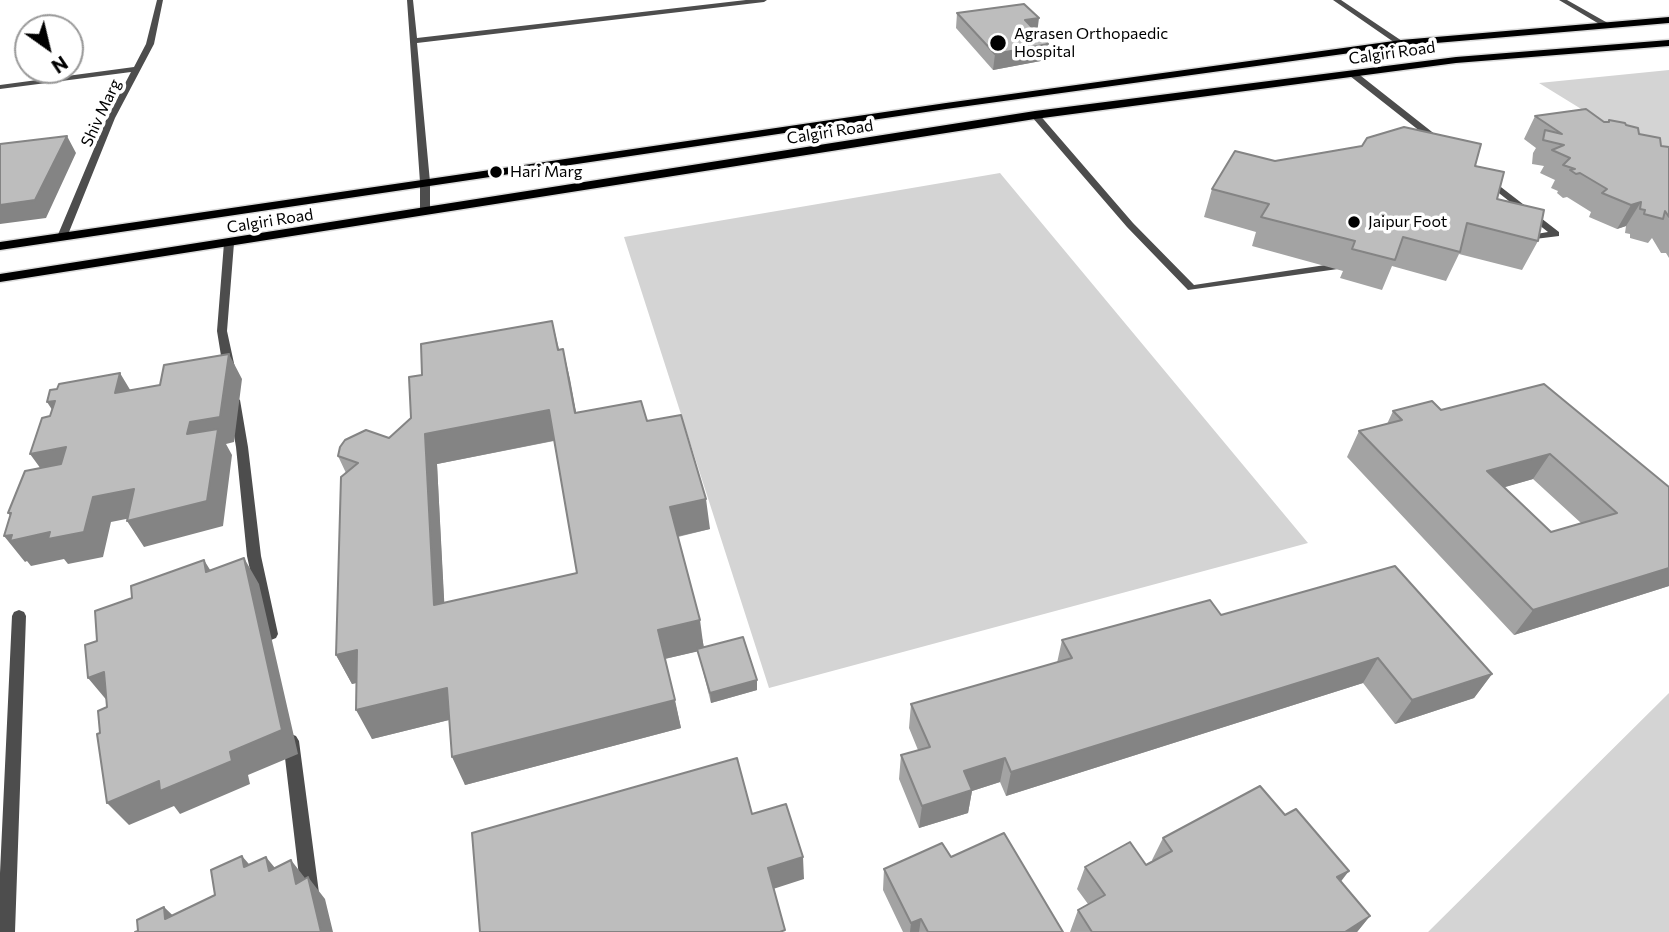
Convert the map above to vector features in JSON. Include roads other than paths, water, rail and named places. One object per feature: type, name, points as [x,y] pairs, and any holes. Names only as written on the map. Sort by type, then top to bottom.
[{"type":"main road","name":"Calgiri Road","points":[[0,246],[425,182],[1401,43],[1669,20]]},
{"type":"main road","name":"Calgiri Road","points":[[0,278],[1035,115],[1456,60],[1669,43]]},
{"type":"street","name":"Shiv Marg","points":[[62,237],[111,118],[150,44],[160,0]]},
{"type":"street","points":[[410,0],[425,182],[425,212]]},
{"type":"street","points":[[676,0],[682,10]]},
{"type":"street","points":[[413,41],[764,0]]},
{"type":"street","points":[[1336,0],[1401,43]]},
{"type":"street","points":[[1562,0],[1609,26]]},
{"type":"street","points":[[0,87],[137,69]]},
{"type":"street","points":[[1353,74],[1451,151]]},
{"type":"street","points":[[1035,115],[1130,225],[1192,288],[1354,264]]},
{"type":"street","points":[[1483,176],[1556,234],[1516,240]]},
{"type":"street","points":[[229,243],[222,331],[242,447],[254,556],[274,649]]},
{"type":"street","points":[[6,932],[19,616]]},
{"type":"street","points":[[289,728],[312,903]]},
{"type":"place","name":"Agrasen Orthopaedic Hospital","points":[[998,43]]},
{"type":"place","name":"Hari Marg","points":[[496,172]]},
{"type":"place","name":"Jaipur Foot","points":[[1354,222]]}]
